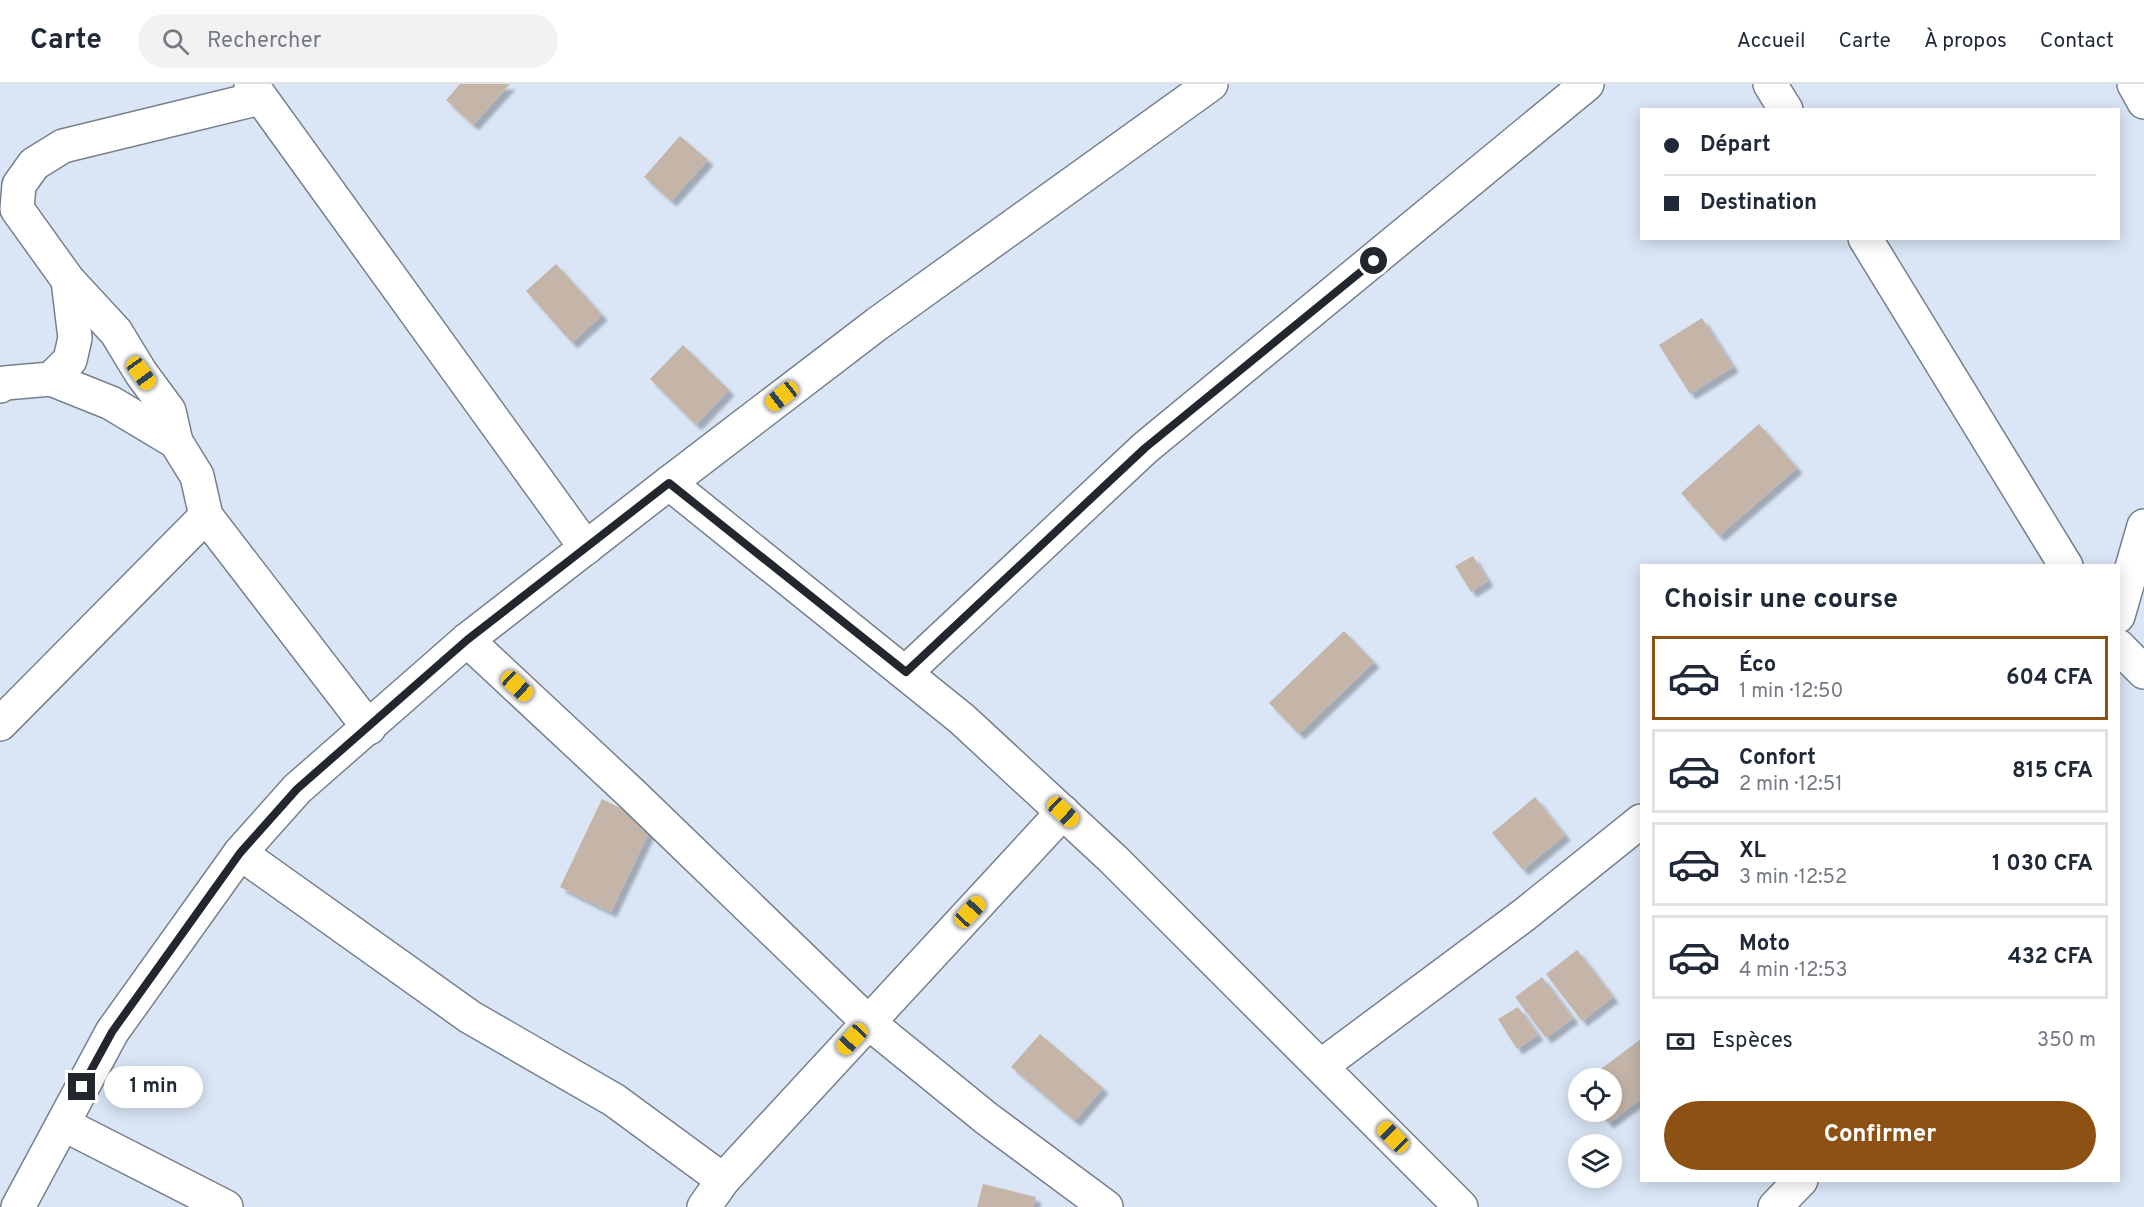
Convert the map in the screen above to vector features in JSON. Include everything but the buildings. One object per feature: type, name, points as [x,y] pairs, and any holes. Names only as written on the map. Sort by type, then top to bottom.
[{"type":"street","points":[[906,672],[1145,448],[1587,84]]},
{"type":"street","points":[[1770,84],[1785,108]]},
{"type":"street","points":[[2134,84],[2144,102]]},
{"type":"street","points":[[18,1207],[112,1032],[240,853],[297,789],[467,640],[877,324],[1193,89]]},
{"type":"street","points":[[369,728],[206,516],[197,476],[176,442],[169,411],[141,373],[116,332],[68,279],[17,209],[19,185],[34,164],[63,146],[256,91],[586,548]]},
{"type":"street","points":[[1866,240],[2065,564]]},
{"type":"street","points":[[51,379],[70,360],[75,338],[68,279]]},
{"type":"street","points":[[0,386],[5,383],[51,379],[111,403],[176,442]]},
{"type":"street","points":[[669,483],[962,719],[1113,859],[1461,1207]]},
{"type":"street","points":[[0,724],[206,516]]},
{"type":"street","points":[[2120,609],[2144,526]]},
{"type":"street","points":[[467,640],[632,794],[868,1022],[986,1118],[1107,1207]]},
{"type":"street","points":[[2120,648],[2144,672]]},
{"type":"street","points":[[704,1207],[723,1180],[1063,812]]},
{"type":"street","points":[[1322,1066],[1524,915],[1640,822]]},
{"type":"street","points":[[240,853],[470,1017],[614,1100],[723,1180]]},
{"type":"street","points":[[63,1124],[226,1207]]},
{"type":"street","points":[[1775,1207],[1799,1182]]},
{"type":"route","points":[[82,1087],[112,1032],[240,853],[297,789],[467,640],[669,483],[906,672],[1145,448],[1374,261]]}]
